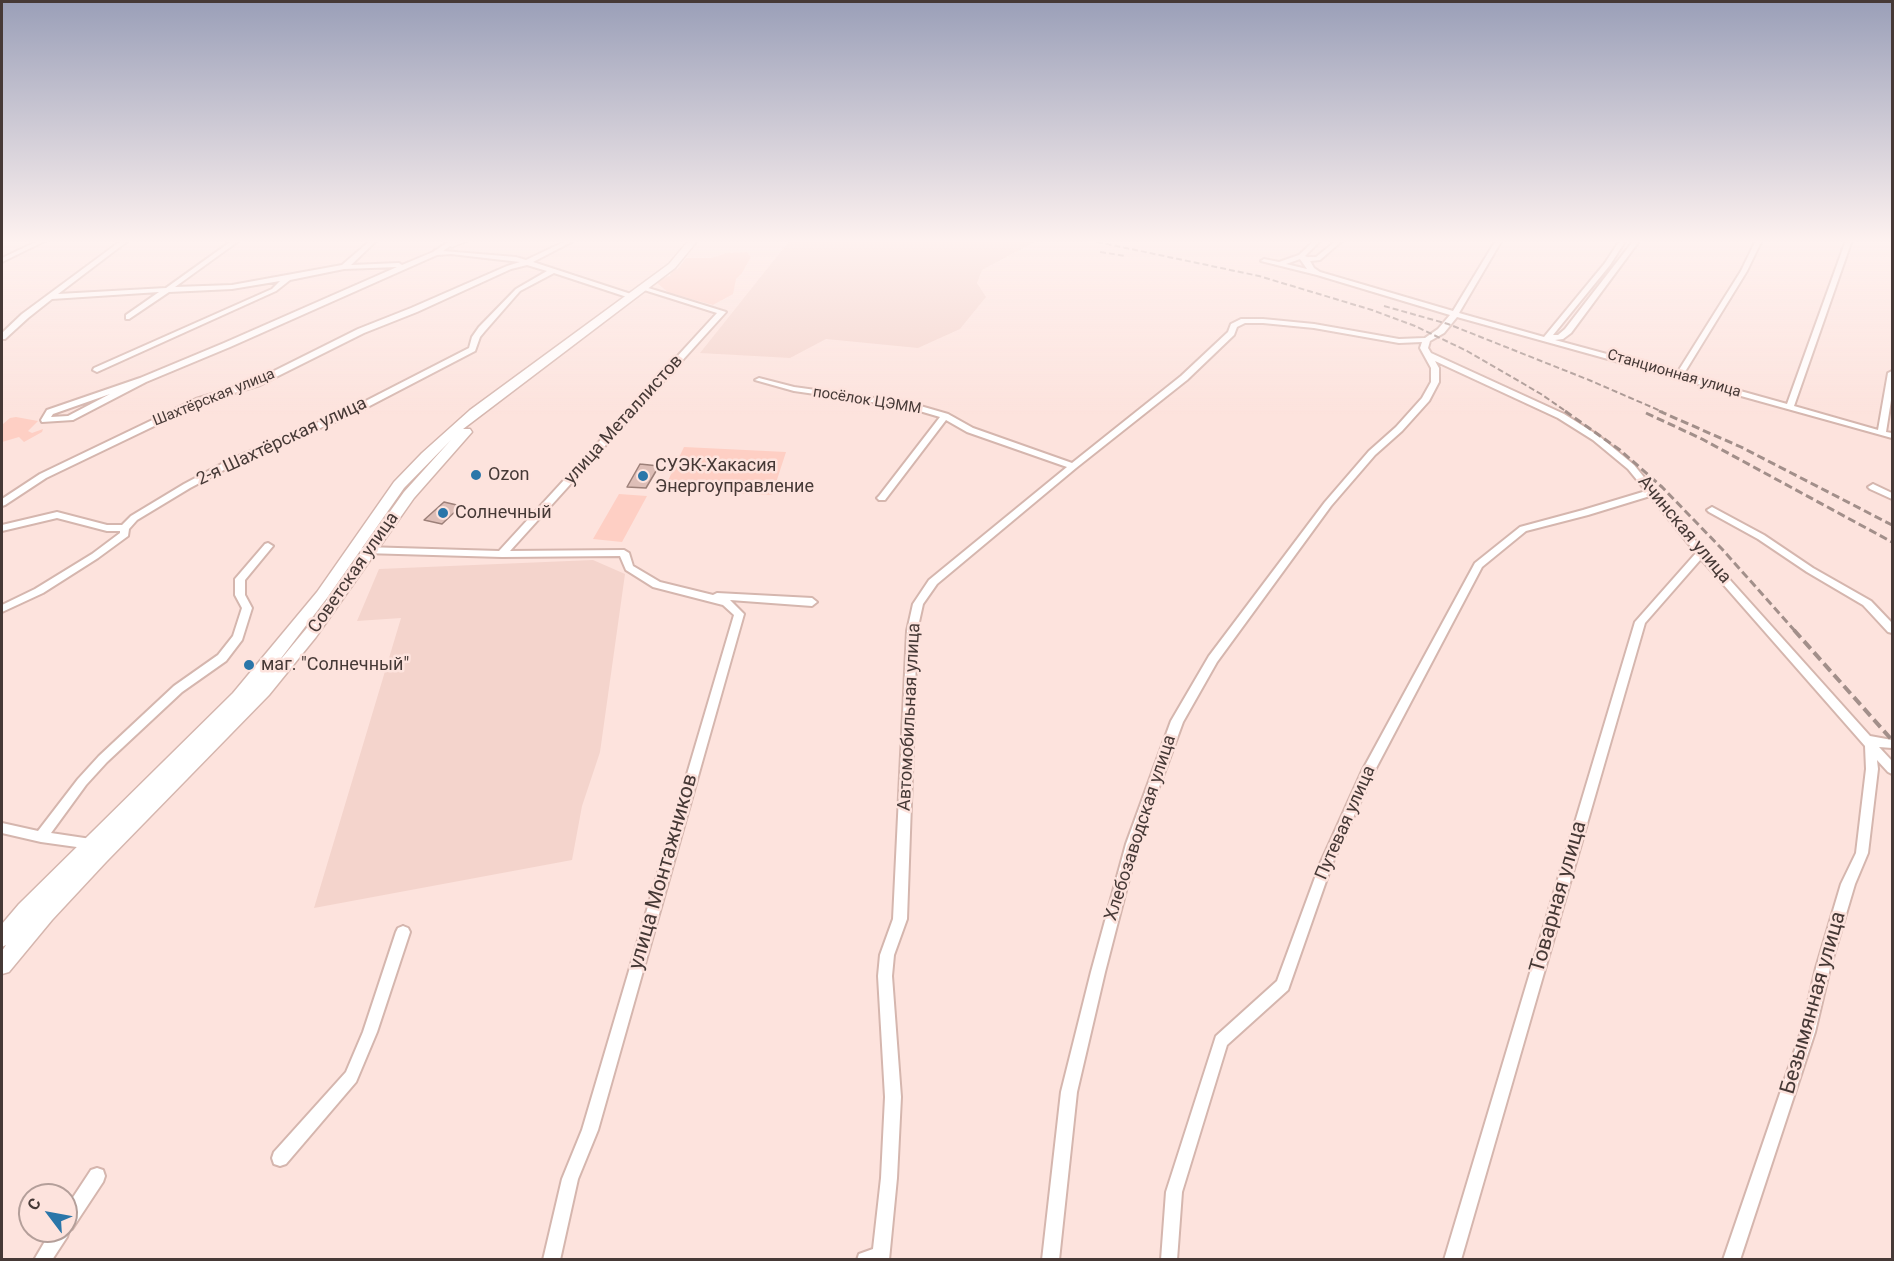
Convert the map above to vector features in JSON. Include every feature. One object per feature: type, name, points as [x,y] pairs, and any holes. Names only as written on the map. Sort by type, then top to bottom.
[{"type":"main road","name":"Советская улица","points":[[2,966],[84,873],[263,691],[311,633],[363,550],[380,513],[399,485],[442,440],[474,413],[629,299]]},
{"type":"main road","name":"Советская улица","points":[[2,938],[91,844],[246,689],[396,514],[424,475],[460,438],[560,360],[595,324]]},
{"type":"main road","points":[[380,513],[396,514]]},
{"type":"street","points":[[2,337],[48,299]]},
{"type":"street","points":[[129,317],[154,299]]},
{"type":"street","points":[[97,370],[254,299]]},
{"type":"street","points":[[143,380],[70,418],[45,420],[50,412],[143,380],[330,299]]},
{"type":"street","name":"Шахтёрская улица","points":[[2,503],[43,476],[199,400],[257,383],[361,331],[435,299]]},
{"type":"street","name":"2-я Шахтёрская улица","points":[[2,609],[39,591],[95,556],[125,534],[124,528],[152,507],[232,462],[346,414],[472,349],[476,337],[510,299]]},
{"type":"street","name":"улица Металлистов","points":[[502,554],[722,312],[679,299]]},
{"type":"street","name":"Станционная улица","points":[[1404,299],[1893,436]]},
{"type":"street","points":[[1399,341],[1427,340],[1441,331],[1464,299]]},
{"type":"street","points":[[1546,339],[1579,299]]},
{"type":"street","points":[[1546,339],[1560,337],[1568,331],[1592,299]]},
{"type":"street","points":[[1679,376],[1727,299]]},
{"type":"street","points":[[1790,407],[1828,299]]},
{"type":"street","name":"Автомобильная улица","points":[[875,1258],[889,1178],[893,1097],[885,976],[887,955],[900,919],[912,631],[918,604],[933,582],[1184,378],[1231,333],[1234,326],[1244,321],[1314,326],[1399,341]]},
{"type":"street","name":"Хлебозаводская улица","points":[[1050,1260],[1069,1092],[1132,844],[1177,721],[1213,659],[1328,504],[1372,453],[1399,429],[1426,399],[1436,375],[1435,368],[1424,348],[1427,340]]},
{"type":"street","name":"Ачинская улица","points":[[1399,341],[1561,416],[1596,438],[1631,467],[1701,553],[1893,769]]},
{"type":"street","points":[[1882,433],[1893,373]]},
{"type":"street","name":"посёлок ЦЭММ","points":[[759,380],[794,389],[908,405],[945,416],[970,430],[1073,466]]},
{"type":"street","points":[[882,498],[945,416]]},
{"type":"street","points":[[1873,487],[1893,496]]},
{"type":"street","name":"Путевая улица","points":[[1169,1260],[1174,1192],[1221,1041],[1283,985],[1326,864],[1368,771],[1478,565],[1523,529],[1653,492]]},
{"type":"street","points":[[1712,510],[1761,537],[1810,570],[1868,603],[1893,629]]},
{"type":"street","points":[[2,528],[57,515],[107,528],[124,528]]},
{"type":"street","points":[[42,837],[82,782],[103,759],[178,689],[222,658],[238,637],[247,608],[240,596],[240,579],[268,546]]},
{"type":"street","points":[[363,550],[502,554],[624,552],[629,568],[657,585],[702,595],[812,602]]},
{"type":"street","name":"Товарная улица","points":[[1452,1260],[1640,622],[1701,553]]},
{"type":"street","name":"улица Монтажников","points":[[551,1260],[570,1179],[590,1130],[739,614],[727,603],[702,595]]},
{"type":"street","points":[[1870,741],[1893,744]]},
{"type":"street","name":"Безымянная улица","points":[[1731,1260],[1809,1032],[1823,968],[1848,884],[1862,853],[1872,769],[1870,741]]},
{"type":"street","points":[[2,828],[91,844]]},
{"type":"street","points":[[280,1158],[351,1077],[370,1032],[403,932]]},
{"type":"street","points":[[78,1205],[97,1176]]},
{"type":"street","points":[[42,1260],[53,1243]]},
{"type":"shaded area","points":[[690,299],[724,299],[713,305]]},
{"type":"shaded area","points":[[743,299],[984,299],[960,329],[918,348],[826,339],[790,358],[700,353]]},
{"type":"shaded area","points":[[10,418],[38,421],[28,431],[32,433],[43,429],[42,432],[24,442],[19,437],[2,442],[3,424]]},
{"type":"shaded area","points":[[684,447],[786,452],[772,495],[664,489]]},
{"type":"shaded area","points":[[619,494],[647,496],[622,542],[593,539]]},
{"type":"shaded area","points":[[593,560],[625,574],[600,752],[582,806],[572,860],[314,908],[401,618],[357,621],[379,569]]},
{"type":"building","name":"СУЭК-Хакасия Энергоуправление","points":[[640,464],[659,466],[646,488],[627,487]]},
{"type":"building","name":"Солнечный","points":[[444,502],[461,506],[442,524],[424,520]]},
{"type":"railway","points":[[1335,299],[1415,326],[1467,351],[1541,394],[1567,412]]},
{"type":"railway","points":[[1384,306],[1448,324],[1663,412]]},
{"type":"railway","points":[[1565,411],[1620,450],[1662,487],[1722,549],[1795,631]]},
{"type":"railway","points":[[1659,411],[1741,447],[1892,525]]},
{"type":"railway","points":[[1646,413],[1702,439],[1892,542]]},
{"type":"railway","points":[[1794,630],[1892,740]]},
{"type":"place","name":"Ozon","points":[[476,475]]},
{"type":"place","name":"СУЭК-Хакасия Энергоуправление","points":[[643,476]]},
{"type":"place","name":"Солнечный","points":[[443,513]]},
{"type":"place","name":"маг. \"Солнечный\"","points":[[249,665]]}]
